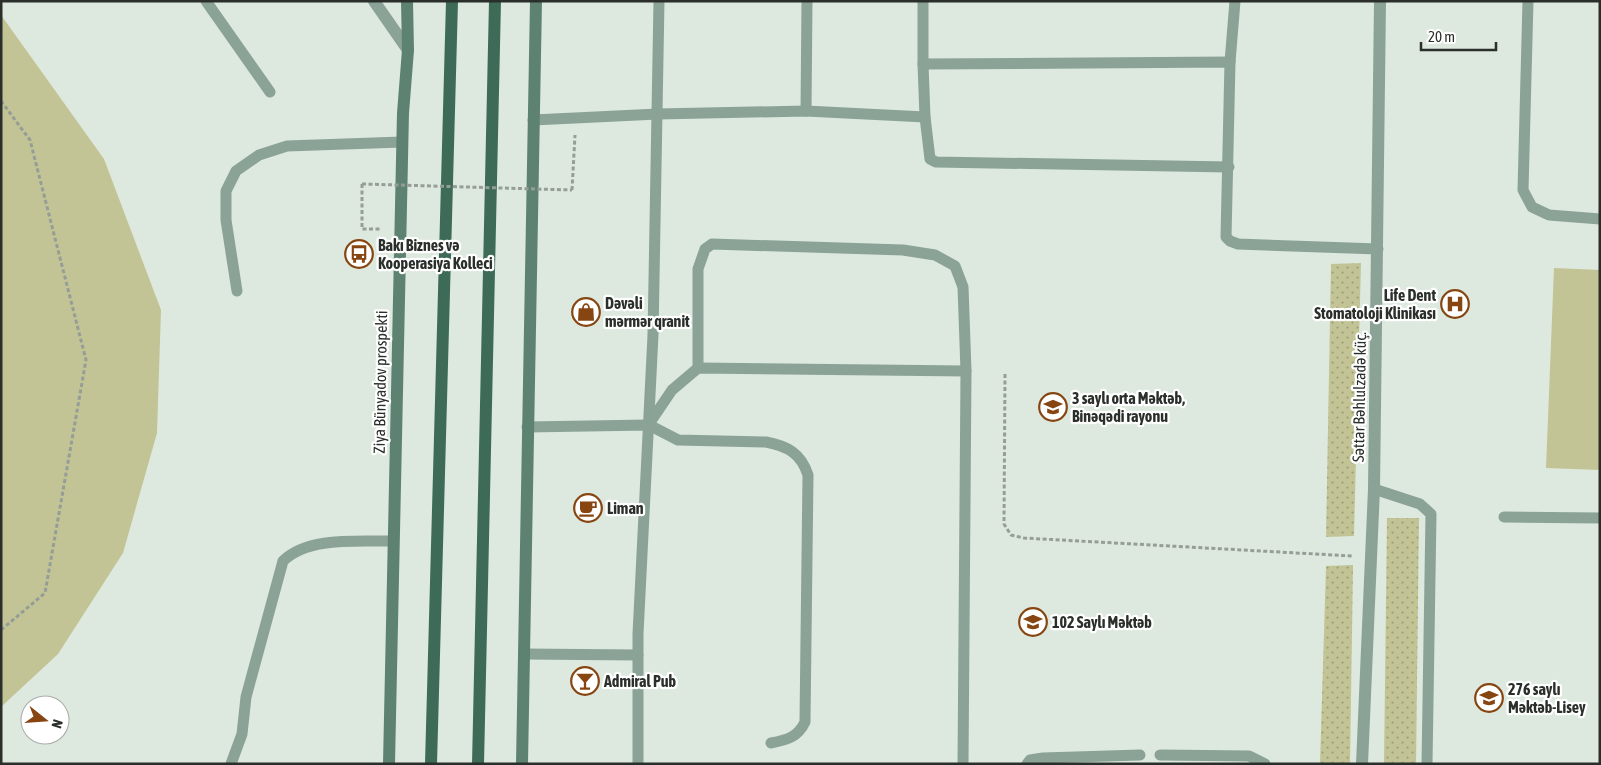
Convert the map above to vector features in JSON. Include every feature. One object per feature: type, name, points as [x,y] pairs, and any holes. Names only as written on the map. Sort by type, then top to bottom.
[{"type":"main road","name":"Ziya Bünyadov prospekti","points":[[389,764],[392,541],[402,142],[408,50],[408,1]]},
{"type":"main road","points":[[431,764],[435,552],[452,1]]},
{"type":"main road","points":[[478,764],[495,1]]},
{"type":"main road","points":[[522,764],[536,1]]},
{"type":"street","points":[[374,1],[408,50]]},
{"type":"street","name":"Səttar Bəhlulzadə küç.","points":[[1362,764],[1374,489],[1380,1]]},
{"type":"lane","points":[[206,1],[270,92]]},
{"type":"lane","points":[[638,764],[638,655],[653,335],[660,1]]},
{"type":"lane","points":[[806,111],[807,1]]},
{"type":"lane","points":[[923,1],[925,117],[930,159],[936,162],[1229,167]]},
{"type":"lane","points":[[1235,1],[1230,62],[1226,237],[1238,244],[1378,249]]},
{"type":"lane","points":[[1528,1],[1523,190],[1532,208],[1549,215],[1600,219]]},
{"type":"lane","points":[[923,64],[1230,62]]},
{"type":"lane","points":[[533,120],[658,114],[806,111],[925,117]]},
{"type":"lane","points":[[237,291],[226,220],[226,191],[236,171],[259,155],[286,146],[402,142]]},
{"type":"lane","points":[[698,368],[698,269],[705,249],[712,244],[903,250],[935,255],[955,266],[963,287],[966,371],[963,764]]},
{"type":"lane","points":[[649,425],[672,390],[698,368],[966,371]]},
{"type":"lane","points":[[527,427],[649,425],[678,440],[766,442],[778,444],[792,450],[804,463],[808,475],[805,722],[801,730],[793,738],[771,743]]},
{"type":"lane","points":[[1374,489],[1420,504],[1431,514],[1427,764]]},
{"type":"lane","points":[[1504,517],[1600,518]]},
{"type":"lane","points":[[231,764],[242,734],[246,697],[283,561],[292,552],[318,544],[392,541]]},
{"type":"lane","points":[[524,654],[638,655]]},
{"type":"lane","points":[[1027,764],[1030,760],[1043,758],[1140,755]]},
{"type":"lane","points":[[1160,755],[1249,756],[1265,764]]},
{"type":"path","points":[[1,101],[30,140],[86,360],[45,593],[1,630]]},
{"type":"path","points":[[362,229],[362,184],[572,190],[575,139]]},
{"type":"path","points":[[1005,374],[1004,524],[1011,534],[1034,539],[1372,557]]},
{"type":"green space","points":[[1,15],[104,159],[161,310],[157,433],[123,553],[58,654],[1,707]]},
{"type":"green space","points":[[1361,263],[1354,536],[1326,537],[1331,264]]},
{"type":"green space","points":[[1554,268],[1600,270],[1600,470],[1546,468]]},
{"type":"green space","points":[[1387,518],[1419,518],[1416,764],[1384,764]]},
{"type":"green space","points":[[1353,565],[1350,764],[1320,764],[1326,566]]},
{"type":"place","name":"Bakı Biznes və Kooperasiya Kolleci","points":[[359,254]]},
{"type":"place","name":"Life Dent Stomatoloji Klinikası","points":[[1455,304]]},
{"type":"place","name":"Dəvəli mərmər qranit","points":[[586,312]]},
{"type":"place","name":"3 saylı orta Məktəb, Binəqədi rayonu","points":[[1053,407]]},
{"type":"place","name":"Liman","points":[[588,508]]},
{"type":"place","name":"102 Saylı Məktəb","points":[[1033,622]]},
{"type":"place","name":"Admiral Pub","points":[[585,681]]},
{"type":"place","name":"276 saylı Məktəb-Lisey","points":[[1489,698]]}]
